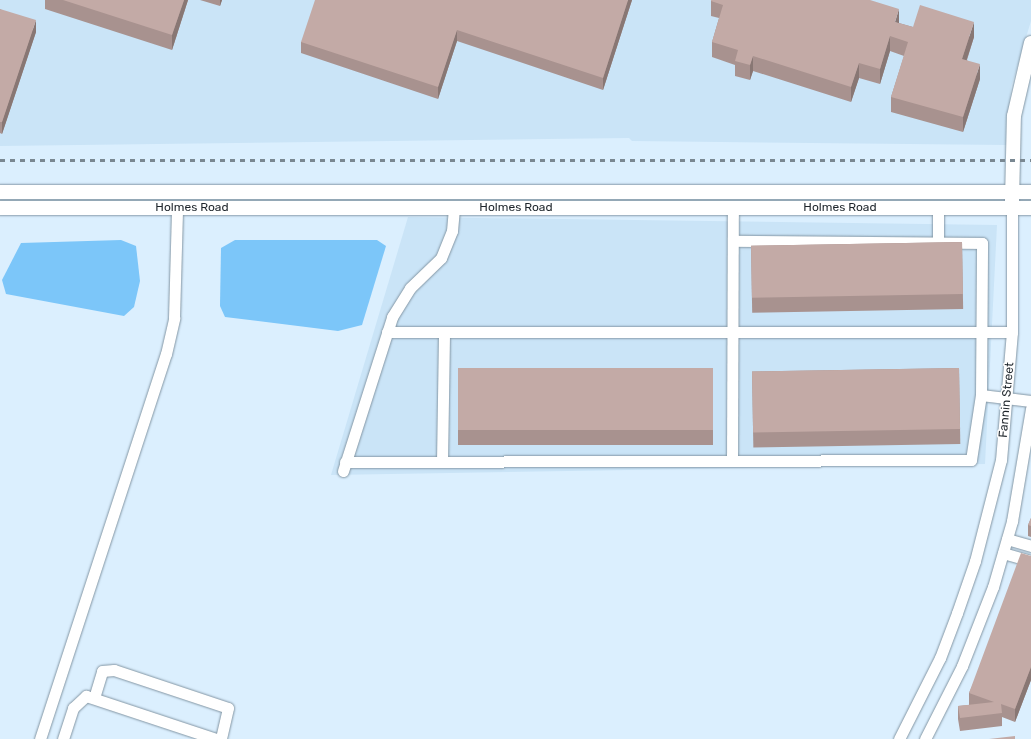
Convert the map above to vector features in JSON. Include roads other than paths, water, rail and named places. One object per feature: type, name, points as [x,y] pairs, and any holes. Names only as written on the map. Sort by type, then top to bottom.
[{"type":"main road","name":"Fannin Street","points":[[1012,208],[1014,116],[1031,44]]},
{"type":"main road","name":"Holmes Road","points":[[0,192],[1031,192]]},
{"type":"main road","points":[[177,192],[178,208]]},
{"type":"main road","points":[[453,192],[454,208]]},
{"type":"main road","points":[[733,208],[734,192]]},
{"type":"main road","name":"Holmes Road","points":[[0,208],[1031,208]]},
{"type":"street","points":[[938,207],[938,242]]},
{"type":"street","points":[[40,739],[166,354],[174,318],[178,208]]},
{"type":"street","points":[[454,208],[452,231],[445,251],[398,304],[387,332],[344,466],[442,462],[971,460],[981,395],[982,243],[733,240]]},
{"type":"street","points":[[732,461],[733,208]]},
{"type":"street","name":"Fannin Street","points":[[903,738],[940,658],[975,561],[1001,460],[1009,399],[1012,332],[1012,208]]},
{"type":"street","points":[[387,332],[1012,332]]},
{"type":"street","points":[[442,462],[444,332]]},
{"type":"street","points":[[981,395],[1031,401]]},
{"type":"street","name":"Fannin Street","points":[[925,739],[976,633],[1003,553],[1022,473],[1031,409]]},
{"type":"street","points":[[1007,539],[1031,546]]},
{"type":"street","points":[[1003,553],[1031,561]]},
{"type":"street","points":[[94,698],[102,671],[121,672],[228,708],[221,739]]},
{"type":"street","points":[[63,739],[80,698],[94,698],[216,739]]},
{"type":"water","points":[[121,240],[136,246],[140,281],[134,307],[124,316],[6,294],[2,280],[21,243]]},
{"type":"water","points":[[235,240],[377,240],[386,246],[362,325],[338,331],[225,317],[220,306],[221,248]]},
{"type":"railway","points":[[0,160],[1031,160]]}]
